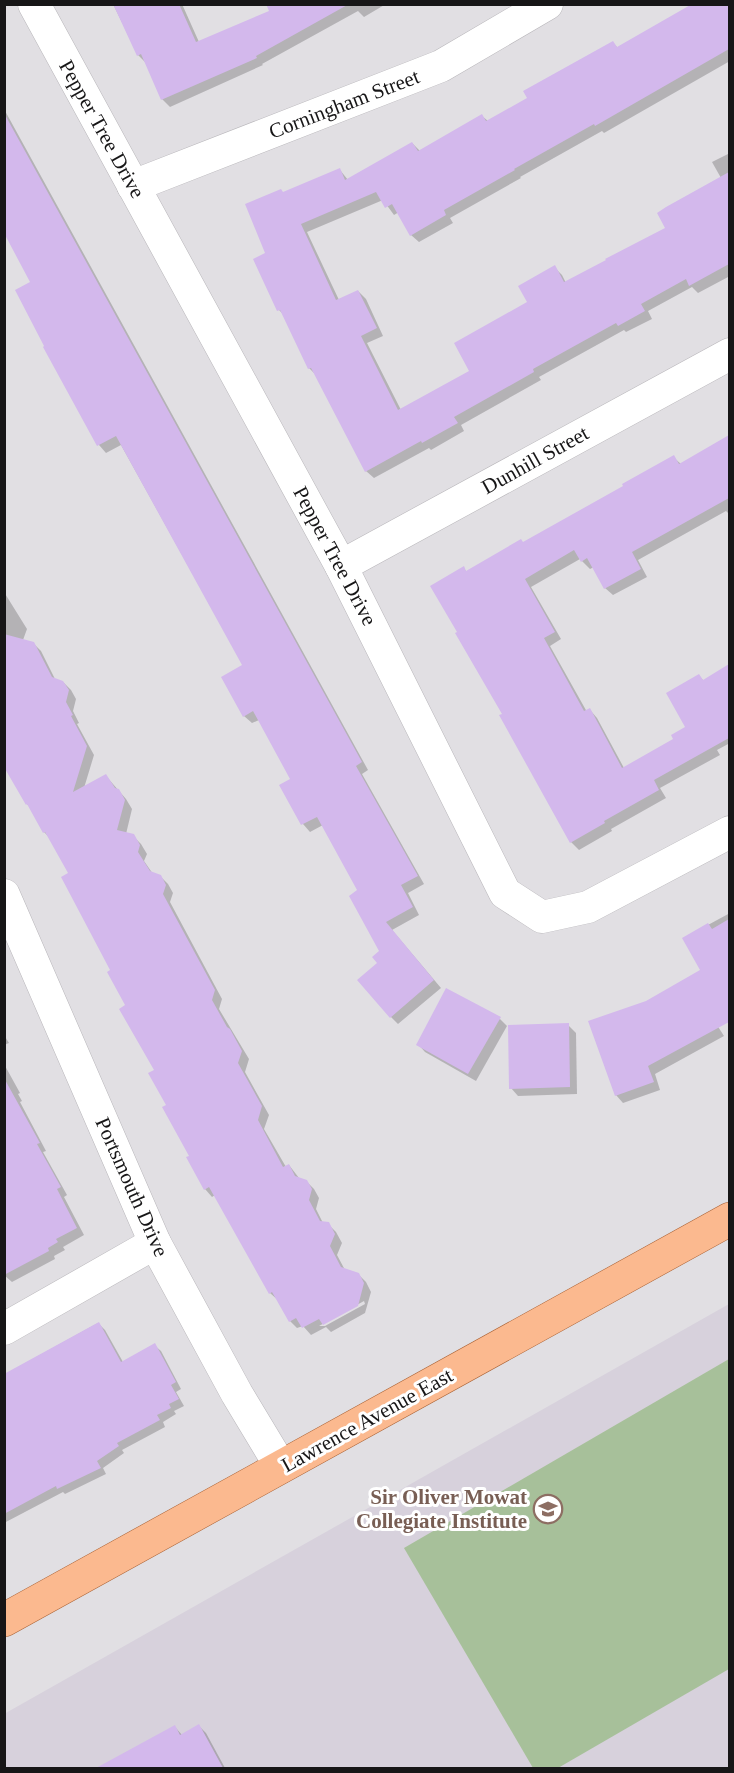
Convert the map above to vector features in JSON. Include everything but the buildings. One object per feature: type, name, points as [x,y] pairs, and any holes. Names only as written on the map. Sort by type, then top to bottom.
[{"type":"main road","name":"Lawrence Avenue East","points":[[4,1620],[729,1219]]},
{"type":"street","name":"Pepper Tree Drive","points":[[34,4],[341,566],[505,893],[542,917],[588,907],[729,832]]},
{"type":"street","name":"Corningham Street","points":[[133,186],[441,66],[547,4]]},
{"type":"street","name":"Dunhill Street","points":[[341,566],[729,354]]},
{"type":"street","name":"Portsmouth Drive","points":[[4,895],[155,1243],[237,1394],[281,1467]]},
{"type":"street","points":[[4,1329],[155,1243]]},
{"type":"shaded area","name":"Sir Oliver Mowat Collegiate Institute","points":[[729,1304],[729,1768],[5,1768],[4,1714]]},
{"type":"green space","points":[[729,1359],[729,1669],[558,1768],[533,1768],[404,1548]]},
{"type":"place","name":"Sir Oliver Mowat Collegiate Institute","points":[[548,1509]]}]
